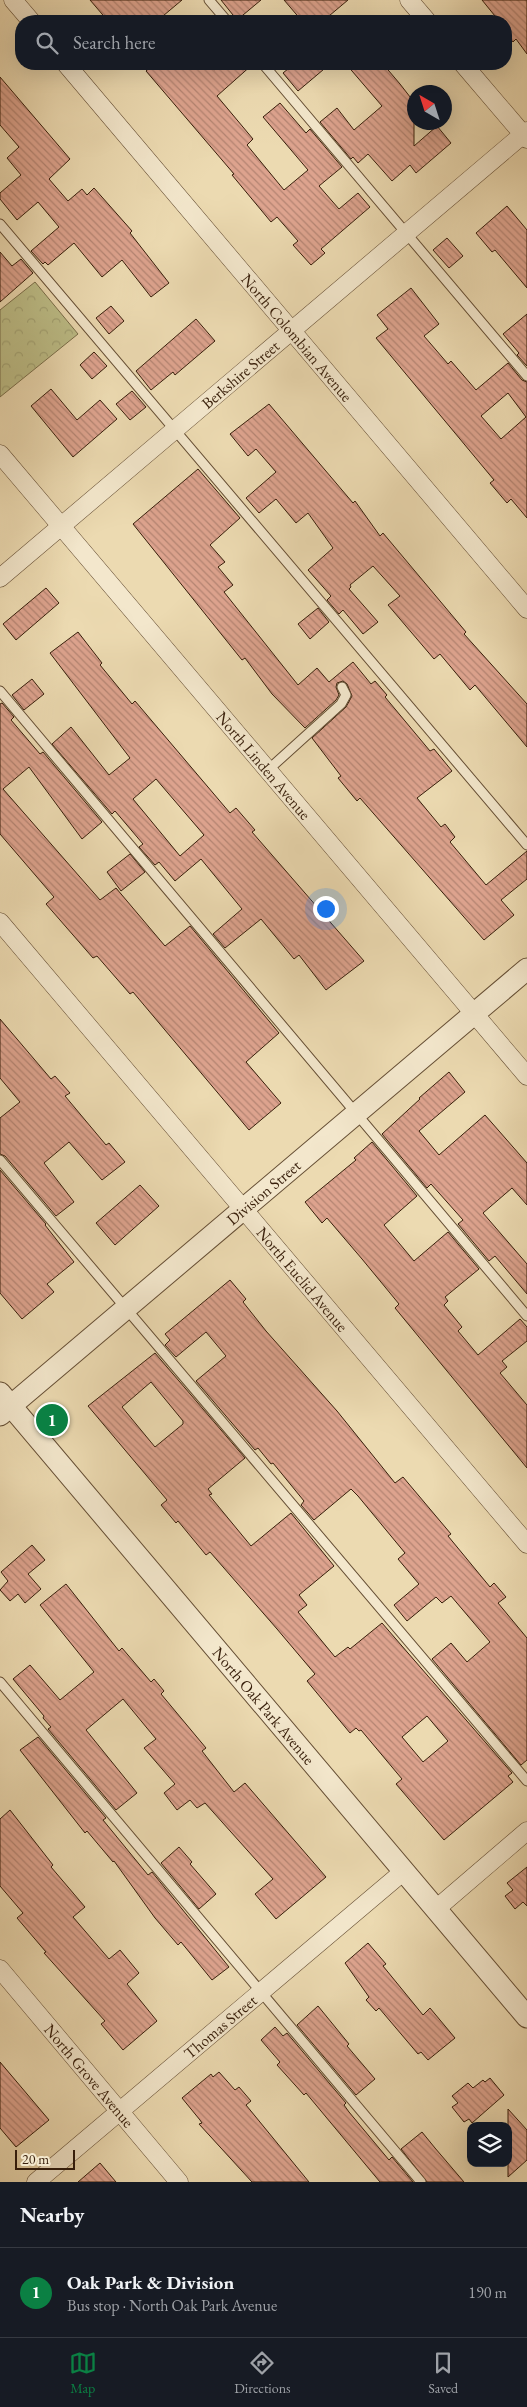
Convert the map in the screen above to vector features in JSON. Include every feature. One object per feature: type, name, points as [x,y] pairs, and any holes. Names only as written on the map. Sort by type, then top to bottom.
[{"type":"street","points":[[13,0],[25,15]]},
{"type":"street","points":[[409,0],[422,15]]},
{"type":"street","name":"North Colombian Avenue","points":[[71,70],[527,609]]},
{"type":"street","points":[[468,70],[526,135]]},
{"type":"street","name":"Berkshire Street","points":[[0,578],[526,135]]},
{"type":"street","name":"North Linden Avenue","points":[[0,454],[527,1076]]},
{"type":"street","name":"North Euclid Avenue","points":[[0,922],[527,1544]]},
{"type":"street","name":"Division Street","points":[[4,1405],[126,1308],[527,969]]},
{"type":"street","name":"North Oak Park Avenue","points":[[4,1405],[527,2017]]},
{"type":"street","points":[[436,1909],[527,1831]]},
{"type":"street","name":"Thomas Street","points":[[36,2182],[404,1871]]},
{"type":"street","name":"North Grove Avenue","points":[[0,1969],[179,2182]]},
{"type":"lane","points":[[209,0],[222,15]]},
{"type":"lane","points":[[268,70],[527,376]]},
{"type":"lane","points":[[0,224],[527,845]]},
{"type":"lane","points":[[268,770],[341,704],[346,695],[342,686]]},
{"type":"lane","points":[[0,691],[527,1316]]},
{"type":"lane","points":[[0,1160],[527,1781]]},
{"type":"lane","points":[[0,1682],[421,2182]]},
{"type":"green space","points":[[35,282],[78,334],[0,397],[0,310]]},
{"type":"building","points":[[90,0],[182,0],[164,15],[103,15]]},
{"type":"building","points":[[221,0],[261,0],[243,15],[233,15]]},
{"type":"building","points":[[284,0],[348,0],[330,15],[297,15]]},
{"type":"building","points":[[482,0],[527,0],[527,54],[516,39],[512,41],[512,15],[494,15]]},
{"type":"building","points":[[246,70],[217,96],[253,139],[247,145],[284,190],[308,170],[263,117],[280,103],[306,133],[310,129],[342,167],[319,186],[339,209],[358,193],[370,207],[321,249],[325,253],[311,265],[293,245],[298,241],[277,217],[271,222],[232,175],[234,174],[146,71]]},
{"type":"building","points":[[287,70],[323,70],[298,91],[283,73]]},
{"type":"building","points":[[351,70],[388,70],[407,93],[407,130],[414,130],[414,146],[432,130],[440,130],[451,143],[416,173],[410,165],[392,181],[368,154],[358,163],[353,157],[351,159],[320,122],[337,108],[354,130],[382,106]]},
{"type":"building","points":[[0,77],[70,159],[49,179],[68,201],[82,189],[87,195],[94,188],[132,231],[130,233],[169,283],[151,297],[122,260],[102,277],[74,243],[48,265],[45,262],[43,264],[31,251],[59,227],[38,202],[17,220],[0,199],[0,193],[21,175],[7,158],[19,147],[0,125]]},
{"type":"building","points":[[507,206],[527,230],[527,288],[495,250],[492,252],[476,233]]},
{"type":"building","points":[[447,238],[463,256],[449,268],[433,250]]},
{"type":"building","points":[[0,252],[12,266],[21,259],[33,273],[0,302]]},
{"type":"building","points":[[411,288],[439,324],[424,336],[448,364],[451,361],[476,390],[508,363],[522,380],[527,382],[527,518],[511,499],[507,503],[490,483],[494,480],[376,338],[388,329],[377,315]],"holes":[[[508,393],[526,417],[501,439],[481,416]]]},
{"type":"building","points":[[111,306],[124,321],[109,334],[96,318]]},
{"type":"building","points":[[527,314],[527,366],[503,334]]},
{"type":"building","points":[[196,319],[215,341],[175,375],[173,372],[151,390],[136,371]]},
{"type":"building","points":[[94,352],[107,366],[92,379],[80,365]]},
{"type":"building","points":[[51,389],[77,420],[100,400],[117,419],[73,457],[31,406]]},
{"type":"building","points":[[132,391],[146,407],[130,420],[116,404]]},
{"type":"building","points":[[269,404],[353,503],[355,501],[380,536],[383,533],[466,632],[464,634],[527,704],[527,747],[475,685],[470,690],[440,654],[434,659],[388,605],[400,596],[373,566],[350,585],[349,589],[378,622],[363,634],[343,610],[339,614],[327,600],[331,596],[308,570],[333,548],[308,513],[296,523],[276,499],[259,513],[246,498],[276,472],[256,449],[248,456],[230,434]]},
{"type":"building","points":[[198,469],[240,518],[210,545],[225,562],[218,567],[233,585],[224,592],[298,685],[317,668],[329,682],[353,662],[371,684],[375,681],[387,695],[385,697],[430,751],[434,749],[452,771],[417,798],[441,827],[445,824],[455,837],[450,842],[486,885],[527,851],[527,879],[501,900],[514,915],[484,940],[360,798],[357,801],[338,778],[341,776],[312,738],[346,707],[352,696],[347,684],[343,681],[337,683],[336,687],[339,695],[336,700],[305,728],[272,694],[245,658],[242,660],[133,524]]},
{"type":"building","points":[[46,588],[59,603],[16,640],[3,624]]},
{"type":"building","points":[[318,608],[329,622],[310,639],[298,624]]},
{"type":"building","points":[[78,632],[102,663],[100,665],[132,704],[135,701],[230,813],[236,808],[255,830],[252,832],[364,961],[326,990],[299,955],[294,959],[261,919],[225,948],[213,934],[242,909],[201,859],[175,881],[159,862],[155,865],[139,847],[143,844],[115,811],[112,814],[52,744],[71,727],[109,775],[130,758],[50,653]],"holes":[[[156,779],[204,835],[180,856],[133,799]]]},
{"type":"building","points":[[32,679],[44,694],[24,710],[12,695]]},
{"type":"building","points":[[2,703],[14,717],[11,720],[40,754],[43,752],[102,822],[82,839],[29,767],[3,789],[100,900],[116,888],[165,946],[190,926],[279,1033],[246,1062],[281,1103],[249,1130],[133,992],[130,994],[97,956],[93,958],[46,904],[54,897],[0,834],[0,704]]},
{"type":"building","points":[[130,854],[145,872],[121,891],[107,872]]},
{"type":"building","points":[[0,1019],[51,1079],[55,1076],[70,1093],[65,1096],[106,1145],[109,1143],[125,1162],[102,1180],[69,1142],[44,1163],[74,1202],[56,1216],[5,1156],[0,1154],[0,1118],[20,1102],[0,1078]]},
{"type":"building","points":[[449,1072],[465,1092],[419,1131],[439,1155],[485,1115],[527,1163],[527,1205],[512,1188],[483,1213],[527,1264],[527,1294],[495,1256],[489,1261],[458,1224],[463,1220],[431,1184],[427,1188],[382,1134]]},
{"type":"building","points":[[372,1142],[417,1196],[384,1225],[414,1261],[448,1232],[479,1269],[445,1297],[448,1301],[444,1305],[462,1327],[458,1331],[478,1355],[520,1319],[527,1327],[527,1341],[502,1361],[507,1367],[500,1373],[527,1405],[527,1468],[395,1308],[399,1304],[362,1259],[327,1218],[322,1223],[305,1202],[356,1160],[354,1158]]},
{"type":"building","points":[[0,1170],[46,1224],[74,1262],[47,1284],[54,1292],[22,1319],[0,1293]]},
{"type":"building","points":[[140,1185],[159,1206],[115,1245],[96,1223]]},
{"type":"building","points":[[230,1280],[246,1299],[243,1302],[266,1331],[337,1411],[395,1483],[403,1477],[451,1534],[448,1536],[490,1587],[494,1583],[506,1597],[498,1603],[527,1638],[527,1760],[521,1765],[432,1659],[451,1643],[467,1662],[490,1642],[451,1596],[442,1603],[436,1597],[407,1621],[394,1605],[419,1584],[398,1559],[405,1553],[358,1496],[351,1489],[314,1520],[301,1505],[304,1501],[273,1463],[271,1464],[258,1448],[255,1450],[196,1381],[226,1356],[206,1332],[176,1357],[165,1345],[170,1340],[165,1334]]},
{"type":"building","points":[[155,1353],[245,1458],[208,1489],[212,1494],[209,1495],[251,1546],[291,1513],[334,1566],[299,1595],[307,1605],[298,1612],[335,1657],[348,1647],[350,1649],[382,1623],[512,1773],[508,1776],[513,1782],[444,1840],[396,1784],[402,1779],[361,1730],[359,1731],[356,1728],[350,1733],[307,1681],[315,1674],[277,1629],[210,1552],[206,1555],[178,1521],[176,1523],[161,1505],[167,1500],[88,1406]],"holes":[[[151,1382],[183,1421],[183,1424],[155,1447],[122,1407]],[[427,1716],[448,1741],[423,1762],[402,1737]]]},
{"type":"building","points":[[32,1545],[45,1560],[28,1574],[41,1589],[25,1603],[18,1594],[10,1601],[0,1590],[8,1581],[1,1572]]},
{"type":"building","points":[[66,1584],[119,1651],[122,1648],[151,1682],[154,1679],[164,1691],[161,1694],[206,1748],[202,1751],[234,1792],[245,1783],[326,1877],[276,1919],[255,1894],[273,1879],[205,1803],[197,1808],[190,1800],[177,1810],[164,1793],[175,1784],[144,1748],[156,1739],[123,1699],[86,1730],[137,1793],[116,1810],[48,1729],[51,1727],[43,1718],[44,1716],[13,1679],[30,1665],[60,1700],[94,1672],[40,1605]]},
{"type":"building","points":[[38,1737],[106,1818],[103,1820],[148,1875],[152,1872],[229,1967],[212,1980],[181,1942],[178,1945],[155,1918],[114,1861],[87,1831],[85,1833],[20,1750]]},
{"type":"building","points":[[10,1810],[53,1865],[51,1867],[85,1907],[73,1917],[109,1959],[120,1950],[139,1973],[127,1984],[157,2021],[123,2050],[101,2024],[105,2021],[44,1953],[46,1952],[17,1918],[23,1913],[0,1886],[0,1819]]},
{"type":"building","points":[[179,1847],[192,1862],[190,1864],[216,1894],[199,1909],[161,1863]]},
{"type":"building","points":[[527,1867],[527,1906],[523,1902],[515,1909],[505,1896],[513,1890],[507,1883]]},
{"type":"building","points":[[368,1943],[386,1964],[383,1966],[423,2015],[430,2008],[455,2038],[428,2060],[421,2052],[418,2054],[379,2008],[376,2011],[366,2000],[369,1997],[345,1963]]},
{"type":"building","points":[[318,2006],[349,2044],[347,2046],[375,2079],[356,2095],[297,2025]]},
{"type":"building","points":[[275,2027],[283,2036],[287,2033],[346,2103],[344,2105],[349,2112],[389,2160],[392,2157],[413,2182],[380,2182],[306,2093],[304,2095],[277,2065],[280,2062],[261,2040]]},
{"type":"building","points":[[0,2062],[49,2120],[16,2147],[0,2128]]},
{"type":"building","points":[[219,2072],[235,2090],[239,2087],[251,2101],[246,2105],[309,2182],[252,2182],[199,2124],[202,2123],[182,2098],[211,2074],[213,2077]]},
{"type":"building","points":[[490,2078],[504,2095],[473,2122],[469,2119],[464,2122],[452,2107],[458,2103],[452,2096],[468,2083],[473,2088],[483,2080],[485,2082]]},
{"type":"building","points":[[508,2109],[527,2130],[527,2160],[508,2177],[508,2167],[512,2167],[512,2122],[508,2122]]},
{"type":"building","points":[[422,2132],[464,2182],[427,2182],[401,2149]]},
{"type":"building","points":[[100,2163],[116,2182],[78,2182]]},
{"type":"place","name":"Oak Park & Division","points":[[52,1420]]}]
